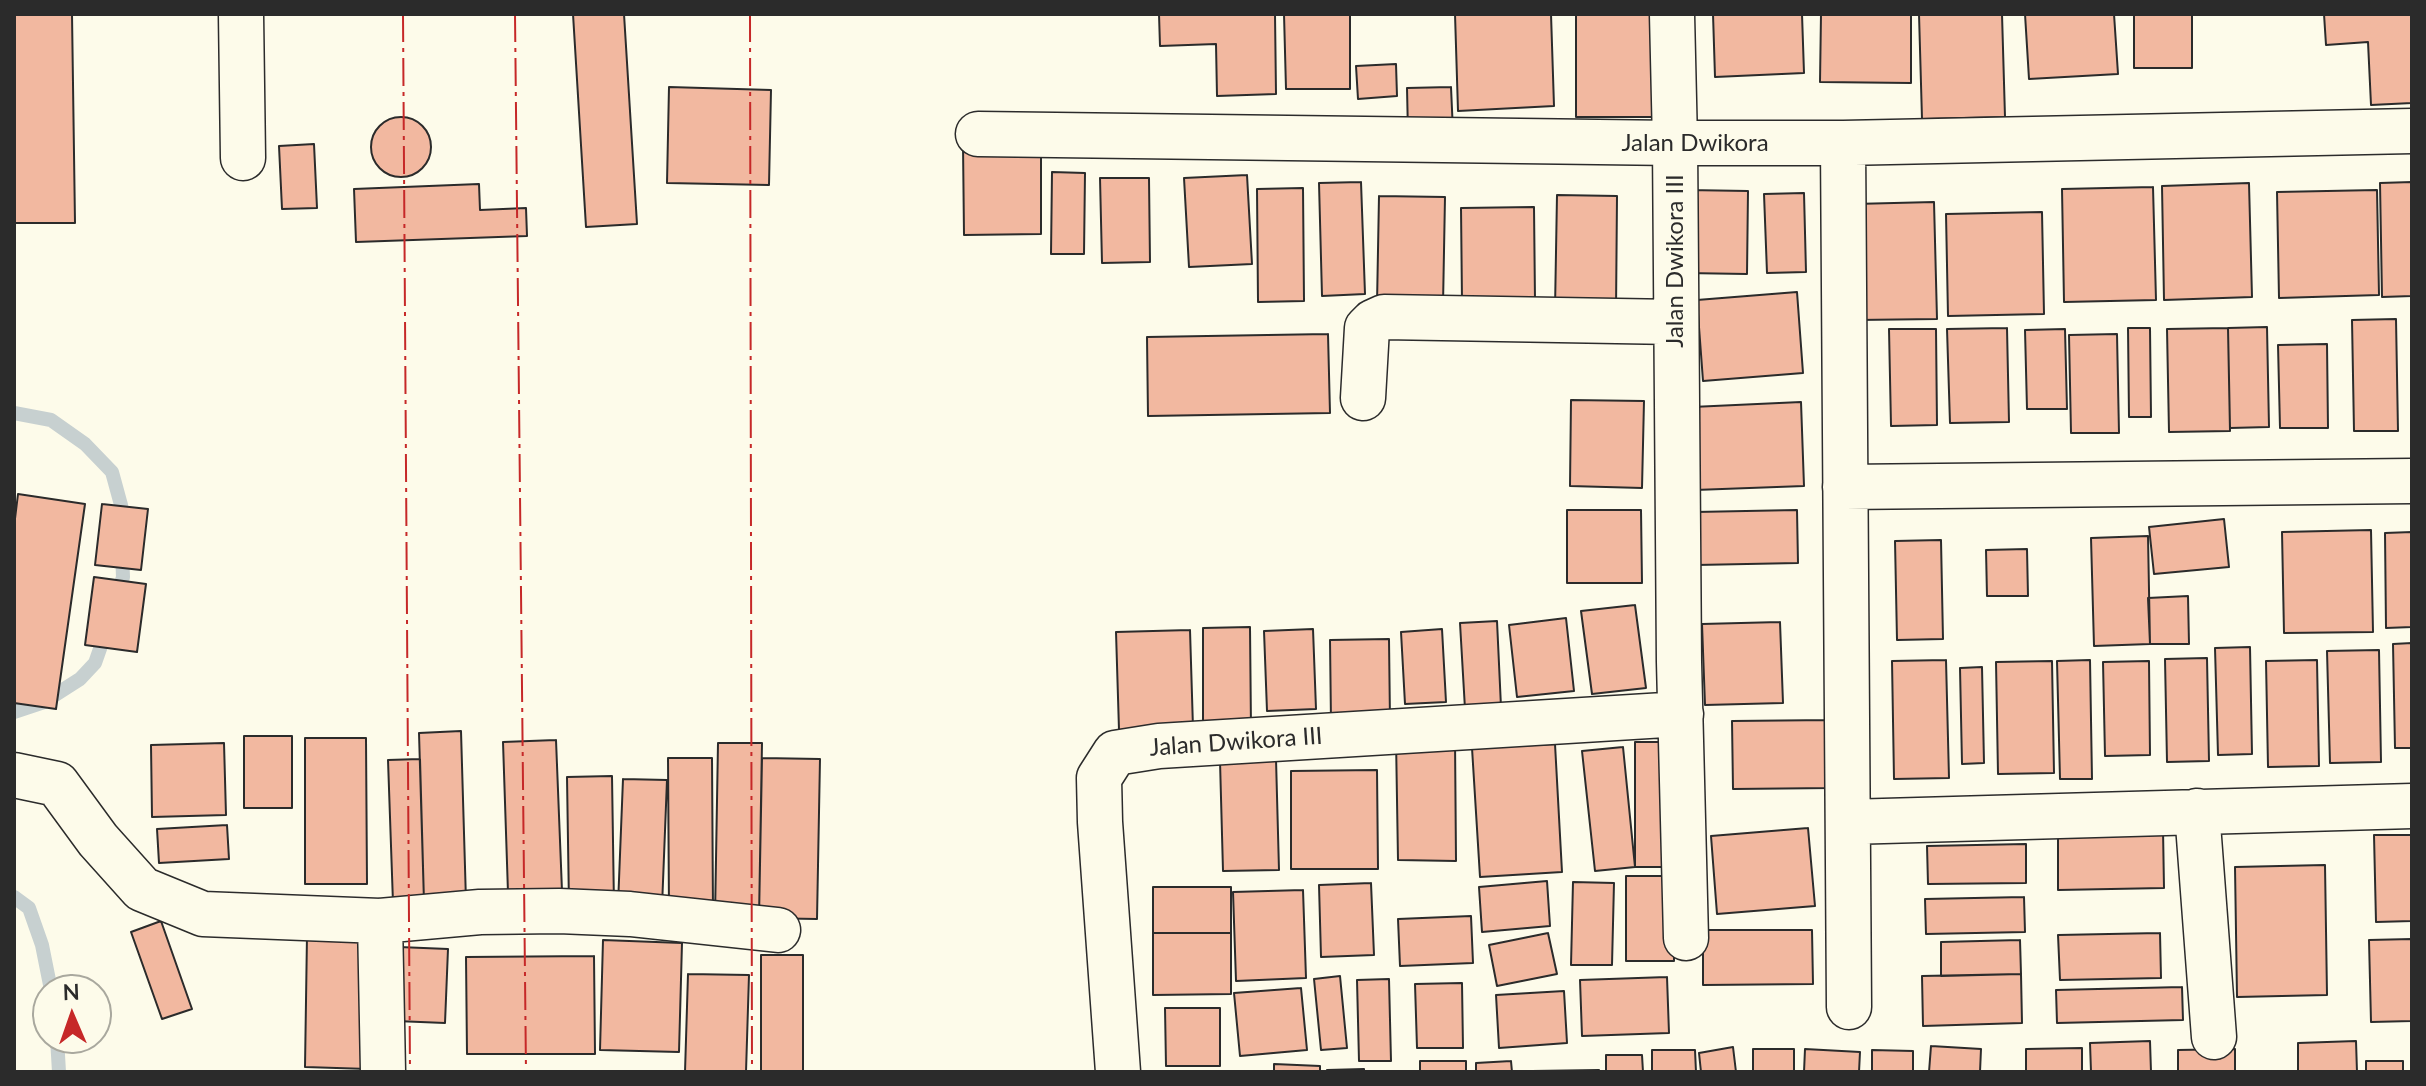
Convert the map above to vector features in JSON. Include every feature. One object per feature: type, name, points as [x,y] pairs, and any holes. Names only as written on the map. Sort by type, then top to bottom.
[{"type":"street","points":[[241,14],[243,158]]},
{"type":"street","name":"Jalan Dwikora III","points":[[1672,14],[1686,938]]},
{"type":"street","name":"Jalan Dwikora","points":[[978,134],[1843,143],[2412,131]]},
{"type":"street","points":[[1843,143],[1849,1007]]},
{"type":"street","points":[[1363,398],[1367,328],[1384,317],[1675,322]]},
{"type":"street","points":[[1845,487],[2412,481]]},
{"type":"street","name":"Jalan Dwikora III","points":[[1118,1072],[1099,778],[1115,753],[1159,746],[1681,714]]},
{"type":"street","points":[[14,775],[57,784],[98,840],[142,889],[203,914],[380,921],[480,912],[559,911],[630,914],[778,930]]},
{"type":"street","points":[[1848,822],[2412,806]]},
{"type":"street","points":[[2197,811],[2214,1037]]},
{"type":"street","points":[[380,921],[383,1072]]},
{"type":"building","points":[[14,14],[72,14],[75,223],[14,223]]},
{"type":"building","points":[[573,14],[624,14],[637,224],[586,227]]},
{"type":"building","points":[[1159,14],[1275,14],[1276,94],[1217,96],[1216,44],[1160,46]]},
{"type":"building","points":[[1284,14],[1350,14],[1350,89],[1286,89]]},
{"type":"building","points":[[1455,14],[1551,14],[1554,106],[1458,111]]},
{"type":"building","points":[[1576,14],[1668,14],[1667,117],[1576,117]]},
{"type":"building","points":[[1713,14],[1802,14],[1804,73],[1715,77]]},
{"type":"building","points":[[1821,14],[1911,14],[1911,83],[1820,82]]},
{"type":"building","points":[[1919,14],[2002,14],[2005,117],[1922,119]]},
{"type":"building","points":[[2025,14],[2114,14],[2118,74],[2029,79]]},
{"type":"building","points":[[2134,14],[2192,14],[2192,68],[2134,68]]},
{"type":"building","points":[[2324,14],[2412,14],[2412,103],[2371,105],[2368,42],[2326,45]]},
{"type":"building","points":[[1396,64],[1397,96],[1358,99],[1356,66]]},
{"type":"building","points":[[669,87],[771,90],[769,185],[667,183]]},
{"type":"building","points":[[1451,87],[1453,132],[1408,134],[1407,88]]},
{"type":"building","points":[[401,117],[412,119],[422,126],[429,136],[429,158],[422,168],[412,175],[401,177],[390,175],[380,168],[373,158],[371,147],[373,136],[380,126],[390,119]]},
{"type":"building","points":[[314,144],[317,208],[282,209],[279,146]]},
{"type":"building","points":[[1041,144],[1041,234],[964,235],[963,145]]},
{"type":"building","points":[[1052,172],[1085,173],[1084,254],[1051,254]]},
{"type":"building","points":[[1247,175],[1252,264],[1189,267],[1184,178]]},
{"type":"building","points":[[1100,178],[1149,178],[1150,262],[1102,263]]},
{"type":"building","points":[[1361,182],[1365,294],[1322,296],[1319,183]]},
{"type":"building","points":[[2412,182],[2412,296],[2382,297],[2380,183]]},
{"type":"building","points":[[2249,183],[2252,297],[2164,300],[2162,186]]},
{"type":"building","points":[[479,184],[480,210],[526,208],[527,236],[356,242],[354,189]]},
{"type":"building","points":[[2153,187],[2156,300],[2064,302],[2062,189]]},
{"type":"building","points":[[1303,188],[1304,301],[1258,302],[1257,189]]},
{"type":"building","points":[[1687,190],[1748,191],[1747,274],[1685,273]]},
{"type":"building","points":[[2377,190],[2379,295],[2279,298],[2277,192]]},
{"type":"building","points":[[1804,193],[1806,272],[1767,273],[1764,194]]},
{"type":"building","points":[[1557,195],[1617,196],[1616,310],[1555,309]]},
{"type":"building","points":[[1379,196],[1445,197],[1443,305],[1377,304]]},
{"type":"building","points":[[1934,202],[1937,319],[1857,320],[1854,204]]},
{"type":"building","points":[[1534,207],[1535,301],[1462,302],[1461,208]]},
{"type":"building","points":[[2042,212],[2044,314],[1948,316],[1946,214]]},
{"type":"building","points":[[1797,292],[1803,373],[1703,381],[1697,300]]},
{"type":"building","points":[[2396,319],[2398,431],[2354,431],[2352,320]]},
{"type":"building","points":[[2267,327],[2269,427],[2230,428],[2228,328]]},
{"type":"building","points":[[2007,328],[2009,422],[1950,423],[1947,329]]},
{"type":"building","points":[[2128,328],[2150,328],[2151,417],[2129,417]]},
{"type":"building","points":[[2228,328],[2230,431],[2169,432],[2167,329]]},
{"type":"building","points":[[1889,329],[1936,329],[1937,425],[1891,426]]},
{"type":"building","points":[[2065,329],[2067,409],[2027,409],[2025,330]]},
{"type":"building","points":[[1328,334],[1330,413],[1148,416],[1147,337]]},
{"type":"building","points":[[2117,334],[2119,433],[2071,433],[2069,335]]},
{"type":"building","points":[[2327,344],[2328,428],[2280,428],[2278,345]]},
{"type":"building","points":[[1571,400],[1644,401],[1642,488],[1570,486]]},
{"type":"building","points":[[1801,402],[1804,486],[1695,490],[1692,407]]},
{"type":"building","points":[[18,494],[85,504],[56,709],[14,703],[14,527]]},
{"type":"building","points":[[102,504],[148,509],[141,570],[95,565]]},
{"type":"building","points":[[1567,510],[1641,510],[1642,583],[1567,583]]},
{"type":"building","points":[[1797,510],[1798,563],[1696,565],[1695,512]]},
{"type":"building","points":[[2224,519],[2229,567],[2154,574],[2149,527]]},
{"type":"building","points":[[2371,530],[2373,632],[2284,633],[2282,532]]},
{"type":"building","points":[[2412,532],[2412,627],[2386,628],[2385,533]]},
{"type":"building","points":[[2148,536],[2150,644],[2094,646],[2091,538]]},
{"type":"building","points":[[1941,540],[1943,639],[1897,640],[1895,541]]},
{"type":"building","points":[[2027,549],[2028,596],[1987,596],[1986,550]]},
{"type":"building","points":[[94,577],[146,584],[137,652],[85,645]]},
{"type":"building","points":[[2188,596],[2189,644],[2150,644],[2148,598]]},
{"type":"building","points":[[1635,605],[1646,688],[1592,694],[1581,611]]},
{"type":"building","points":[[1566,618],[1574,691],[1517,697],[1509,625]]},
{"type":"building","points":[[1497,621],[1501,707],[1465,709],[1460,623]]},
{"type":"building","points":[[1780,622],[1783,703],[1705,705],[1702,624]]},
{"type":"building","points":[[1250,627],[1251,729],[1203,729],[1203,628]]},
{"type":"building","points":[[1313,629],[1316,709],[1267,711],[1264,631]]},
{"type":"building","points":[[1442,629],[1446,702],[1405,704],[1401,632]]},
{"type":"building","points":[[1190,630],[1193,728],[1119,730],[1116,632]]},
{"type":"building","points":[[1389,639],[1390,721],[1331,723],[1330,640]]},
{"type":"building","points":[[2412,643],[2412,748],[2395,748],[2393,644]]},
{"type":"building","points":[[2250,647],[2252,754],[2218,755],[2215,648]]},
{"type":"building","points":[[2379,650],[2381,762],[2330,763],[2327,651]]},
{"type":"building","points":[[2207,658],[2209,761],[2167,762],[2165,659]]},
{"type":"building","points":[[1946,660],[1949,778],[1894,779],[1892,661]]},
{"type":"building","points":[[2090,660],[2092,779],[2060,779],[2057,661]]},
{"type":"building","points":[[2317,660],[2319,766],[2268,767],[2266,661]]},
{"type":"building","points":[[2052,661],[2054,773],[1998,774],[1996,662]]},
{"type":"building","points":[[2149,661],[2150,755],[2105,756],[2103,662]]},
{"type":"building","points":[[1982,667],[1984,763],[1962,764],[1960,668]]},
{"type":"building","points":[[1831,720],[1832,788],[1733,789],[1732,721]]},
{"type":"building","points":[[461,731],[466,901],[424,902],[419,733]]},
{"type":"building","points":[[244,736],[292,736],[292,808],[244,808]]},
{"type":"building","points":[[305,738],[366,738],[367,884],[305,884]]},
{"type":"building","points":[[1396,739],[1455,739],[1456,861],[1398,860]]},
{"type":"building","points":[[556,740],[562,891],[508,893],[503,742]]},
{"type":"building","points":[[1635,742],[1672,742],[1673,867],[1635,867]]},
{"type":"building","points":[[224,743],[226,815],[152,817],[151,745]]},
{"type":"building","points":[[718,743],[762,743],[759,918],[715,917]]},
{"type":"building","points":[[1555,744],[1562,872],[1480,877],[1472,748]]},
{"type":"building","points":[[1623,747],[1635,867],[1595,871],[1582,751]]},
{"type":"building","points":[[668,758],[712,758],[713,912],[669,912]]},
{"type":"building","points":[[762,758],[820,759],[817,919],[759,918]]},
{"type":"building","points":[[420,759],[424,902],[393,903],[388,760]]},
{"type":"building","points":[[1276,759],[1279,870],[1223,871],[1220,761]]},
{"type":"building","points":[[1377,770],[1378,869],[1291,869],[1291,771]]},
{"type":"building","points":[[612,776],[614,906],[569,906],[567,777]]},
{"type":"building","points":[[623,779],[667,780],[662,907],[618,905]]},
{"type":"building","points":[[227,825],[229,859],[159,863],[157,829]]},
{"type":"building","points":[[1808,828],[1815,906],[1717,914],[1711,836]]},
{"type":"building","points":[[2163,829],[2164,888],[2058,890],[2058,831]]},
{"type":"building","points":[[2374,835],[2412,835],[2412,921],[2376,922]]},
{"type":"building","points":[[2026,844],[2026,883],[1928,884],[1927,846]]},
{"type":"building","points":[[2325,865],[2327,995],[2237,997],[2235,867]]},
{"type":"building","points":[[1626,876],[1674,876],[1674,961],[1626,961]]},
{"type":"building","points":[[1547,881],[1550,926],[1482,932],[1479,887]]},
{"type":"building","points":[[1573,882],[1614,883],[1612,965],[1571,965]]},
{"type":"building","points":[[1371,883],[1374,955],[1321,957],[1319,885]]},
{"type":"building","points":[[1153,887],[1231,887],[1231,933],[1153,933]]},
{"type":"building","points":[[1303,890],[1306,978],[1236,981],[1233,892]]},
{"type":"building","points":[[2024,897],[2025,932],[1926,934],[1925,899]]},
{"type":"building","points":[[1471,916],[1473,963],[1400,966],[1398,919]]},
{"type":"building","points":[[161,921],[192,1009],[162,1019],[131,932]]},
{"type":"building","points":[[1703,930],[1812,930],[1813,984],[1703,985]]},
{"type":"building","points":[[1153,933],[1231,933],[1231,994],[1153,995]]},
{"type":"building","points":[[1548,933],[1557,974],[1497,986],[1489,945]]},
{"type":"building","points":[[2160,933],[2161,978],[2060,980],[2058,935]]},
{"type":"building","points":[[307,935],[371,936],[368,1069],[305,1067]]},
{"type":"building","points":[[2412,939],[2412,1021],[2371,1022],[2369,940]]},
{"type":"building","points":[[603,940],[682,943],[679,1052],[600,1050]]},
{"type":"building","points":[[2020,940],[2021,974],[1941,976],[1941,942]]},
{"type":"building","points":[[399,947],[448,949],[445,1023],[396,1021]]},
{"type":"building","points":[[761,955],[803,955],[803,1072],[761,1072]]},
{"type":"building","points":[[594,956],[595,1054],[467,1054],[466,957]]},
{"type":"building","points":[[688,974],[749,975],[746,1072],[685,1072]]},
{"type":"building","points":[[2021,974],[2022,1023],[1923,1026],[1922,976]]},
{"type":"building","points":[[1340,976],[1347,1048],[1321,1050],[1314,979]]},
{"type":"building","points":[[1667,977],[1669,1033],[1582,1036],[1580,980]]},
{"type":"building","points":[[1389,979],[1391,1061],[1359,1061],[1357,980]]},
{"type":"building","points":[[1462,983],[1463,1048],[1417,1048],[1415,984]]},
{"type":"building","points":[[2182,987],[2183,1020],[2057,1023],[2056,990]]},
{"type":"building","points":[[1301,988],[1307,1050],[1240,1056],[1234,993]]},
{"type":"building","points":[[1564,991],[1567,1043],[1499,1048],[1496,995]]},
{"type":"building","points":[[1165,1008],[1220,1008],[1220,1066],[1166,1066]]},
{"type":"building","points":[[2150,1041],[2151,1072],[2091,1072],[2090,1043]]},
{"type":"building","points":[[2356,1041],[2357,1072],[2298,1072],[2298,1043]]},
{"type":"building","points":[[1931,1046],[1981,1049],[1980,1072],[1929,1072]]},
{"type":"building","points":[[1733,1047],[1736,1072],[1701,1072],[1699,1053]]},
{"type":"building","points":[[2082,1048],[2082,1072],[2026,1072],[2026,1049]]},
{"type":"building","points":[[1753,1049],[1794,1049],[1794,1072],[1753,1072]]},
{"type":"building","points":[[1805,1049],[1860,1052],[1859,1072],[1804,1072]]},
{"type":"building","points":[[2235,1049],[2235,1072],[2178,1072],[2178,1050]]},
{"type":"building","points":[[1652,1050],[1695,1050],[1696,1072],[1652,1072]]},
{"type":"building","points":[[1872,1050],[1913,1051],[1913,1072],[1872,1072]]},
{"type":"building","points":[[1606,1055],[1642,1055],[1643,1072],[1606,1072]]},
{"type":"building","points":[[1420,1061],[1466,1061],[1466,1072],[1420,1072]]},
{"type":"building","points":[[1511,1061],[1512,1072],[1476,1072],[1476,1063]]},
{"type":"building","points":[[2366,1061],[2403,1061],[2403,1072],[2366,1072]]},
{"type":"building","points":[[1274,1064],[1320,1066],[1320,1072],[1274,1072]]},
{"type":"building","points":[[1364,1069],[1364,1072],[1327,1072],[1327,1070]]},
{"type":"building","points":[[1532,1071],[1599,1072],[1532,1072]]},
{"type":"waterway","points":[[14,413],[51,420],[85,444],[112,472],[121,505],[121,523]]},
{"type":"waterway","points":[[117,598],[123,577],[122,552]]},
{"type":"waterway","points":[[14,712],[44,702],[80,679],[95,663],[107,629]]},
{"type":"waterway","points":[[14,897],[29,908],[48,974]]},
{"type":"waterway","points":[[58,1054],[59,1072]]},
{"type":"power","points":[[403,14],[410,1072]]},
{"type":"power","points":[[515,14],[526,1072]]},
{"type":"power","points":[[750,14],[752,1072]]}]
